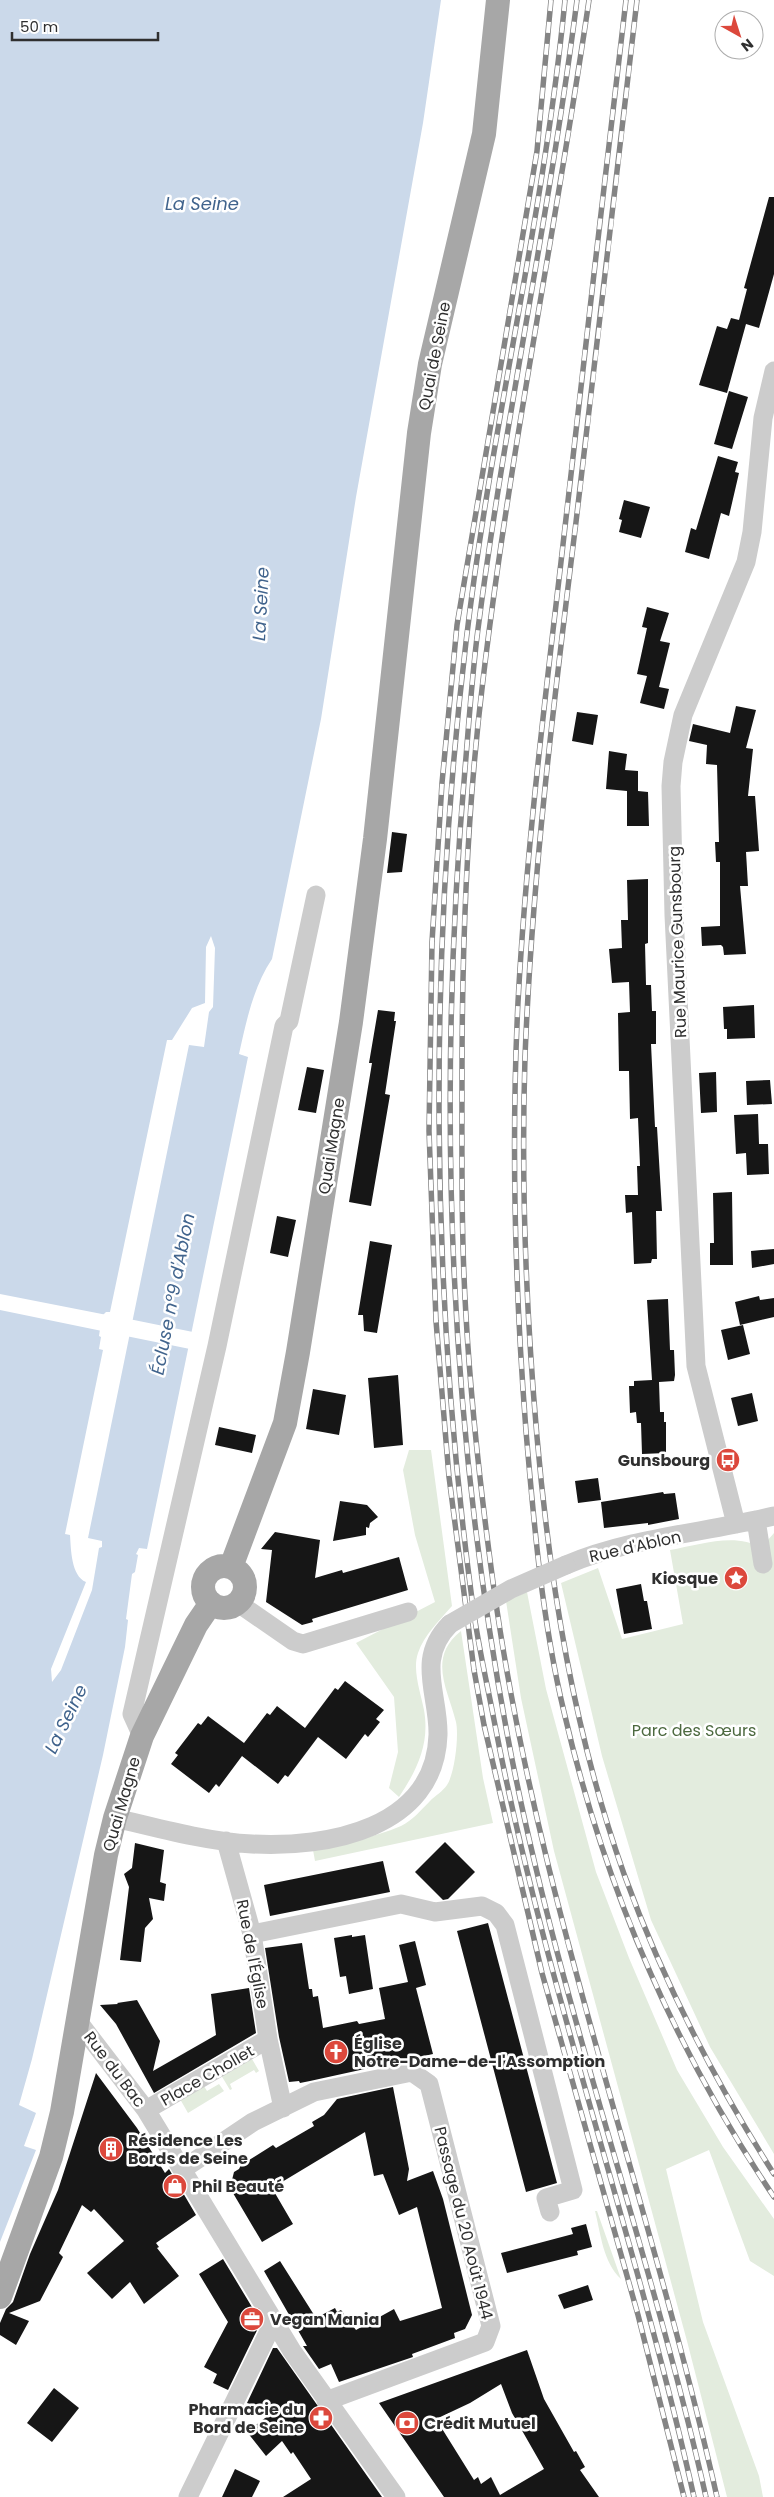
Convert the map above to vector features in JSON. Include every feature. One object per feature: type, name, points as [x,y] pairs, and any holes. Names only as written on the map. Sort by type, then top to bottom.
[{"type":"main road","name":"Quai de Seine","points":[[389,715],[419,433],[432,355],[484,134],[498,0]]},
{"type":"main road","name":"Quai Magne","points":[[231,1567],[285,1423],[294,1378],[351,1022],[376,839],[389,715]]},
{"type":"main road","points":[[218,1566],[231,1567],[237,1570],[244,1580],[245,1592],[238,1603],[224,1608],[211,1603],[204,1592],[204,1579],[218,1566]]},
{"type":"main road","name":"Quai Magne","points":[[0,2297],[51,2157],[62,2112],[77,2020],[115,1818],[142,1736],[196,1625],[211,1603]]},
{"type":"street","name":"Rue Maurice Gunsbourg","points":[[736,1524],[696,1366],[674,915],[671,786],[673,762],[683,715],[746,562],[752,532],[763,418],[774,371]]},
{"type":"street","points":[[142,1736],[132,1714],[217,1346],[284,1026],[289,1021],[316,895]]},
{"type":"street","name":"Rue d'Ablon","points":[[226,1841],[274,1844],[338,1837],[371,1828],[389,1820],[407,1806],[428,1776],[436,1752],[436,1711],[430,1666],[439,1638],[450,1624],[511,1589],[598,1552],[628,1544],[765,1518]]},
{"type":"street","points":[[763,1564],[765,1518]]},
{"type":"street","points":[[238,1603],[293,1641],[303,1644],[408,1612]]},
{"type":"street","points":[[115,1818],[226,1841]]},
{"type":"street","name":"Rue de l'Église","points":[[226,1841],[252,1934],[268,2040],[283,2108]]},
{"type":"street","points":[[252,1934],[401,1904],[436,1912],[482,1906],[496,1913],[505,1925],[573,2190],[546,2198],[550,2212]]},
{"type":"street","name":"Rue du Bac","points":[[77,2020],[146,2110],[274,2321],[326,2401],[396,2497]]},
{"type":"street","name":"Place Chollet","points":[[146,2110],[268,2040]]},
{"type":"street","name":"Passage du 20 Août 1944","points":[[283,2108],[314,2092],[412,2072],[429,2084],[491,2326],[485,2342],[326,2401]]},
{"type":"street","points":[[183,2170],[253,2122],[283,2108]]},
{"type":"street","points":[[188,2497],[274,2321]]},
{"type":"green space","points":[[409,1450],[431,1450],[452,1606],[428,1634],[416,1660],[416,1674],[424,1710],[425,1734],[416,1767],[399,1797],[389,1788],[398,1752],[394,1697],[356,1643],[435,1602],[415,1535],[403,1470]]},
{"type":"green space","name":"Parc des Sœurs","points":[[774,1533],[774,2154],[710,2047],[651,1920],[602,1756],[561,1583],[598,1568],[622,1639],[683,1624],[670,1550],[729,1540],[751,1543],[761,1548]]},
{"type":"green space","points":[[527,1592],[546,1689],[596,1872],[629,1958],[677,2070],[723,2147],[774,2219],[774,2276],[750,2261],[709,2150],[666,2169],[703,2322],[759,2476],[763,2497],[727,2497],[687,2341],[554,1851],[521,1698],[506,1601]]},
{"type":"green space","points":[[461,1631],[483,1778],[493,1823],[315,1861],[313,1850],[369,1837],[405,1824],[417,1815],[447,1785],[454,1763],[457,1728],[445,1686],[442,1663],[451,1641]]},
{"type":"green space","points":[[252,2059],[259,2071],[256,2073],[254,2070],[230,2084],[232,2089],[230,2090],[221,2075]]},
{"type":"green space","points":[[219,2084],[224,2091],[188,2113],[180,2099],[204,2086],[207,2091]]},
{"type":"green space","points":[[595,2211],[597,2211],[621,2279],[610,2265],[606,2256]]},
{"type":"water","name":"La Seine","points":[[0,0],[441,0],[423,123],[356,497],[321,719],[272,959],[255,993],[239,1054],[248,1057],[147,1549],[139,1548],[136,1554],[138,1555],[135,1572],[132,1574],[126,1619],[128,1620],[125,1647],[103,1755],[32,2059],[19,2105],[36,2113],[24,2146],[36,2150],[0,2242]],"holes":[[[211,936],[215,948],[213,1007],[209,1012],[204,1047],[189,1045],[88,1538],[102,1541],[102,1547],[99,1548],[92,1590],[61,1670],[52,1682],[51,1669],[86,1582],[77,1574],[70,1535],[65,1534],[103,1350],[99,1349],[102,1316],[106,1312],[110,1312],[167,1040],[172,1040],[192,1008],[205,1003],[206,947]]]},
{"type":"pier","points":[[0,1294],[107,1315],[102,1331],[0,1310]]},
{"type":"pier","points":[[129,1319],[193,1332],[190,1349],[126,1336]]},
{"type":"building","points":[[769,197],[774,197],[774,274],[759,328],[746,324],[727,393],[699,385],[717,326],[727,329],[731,318],[739,320],[747,289],[744,288]]},
{"type":"building","points":[[729,391],[748,397],[732,449],[714,444]]},
{"type":"building","points":[[718,456],[738,462],[735,472],[739,473],[729,516],[721,513],[709,559],[685,552],[691,528],[696,530]]},
{"type":"building","points":[[624,500],[650,507],[641,538],[619,532],[622,520],[619,519]]},
{"type":"building","points":[[647,607],[669,613],[660,641],[670,643],[659,687],[669,689],[664,709],[640,703],[647,676],[637,674],[647,628],[642,627]]},
{"type":"building","points":[[736,706],[756,710],[746,748],[753,749],[748,796],[755,796],[759,851],[746,852],[748,886],[740,886],[746,954],[724,955],[721,945],[702,946],[701,927],[720,926],[720,862],[716,862],[715,842],[719,842],[717,765],[706,764],[707,745],[689,741],[693,724],[730,733]]},
{"type":"building","points":[[577,712],[598,715],[593,745],[572,741]]},
{"type":"building","points":[[609,751],[627,754],[625,770],[638,771],[638,791],[648,792],[649,826],[627,826],[627,791],[606,789]]},
{"type":"building","points":[[392,832],[407,834],[402,872],[387,873]]},
{"type":"building","points":[[648,879],[648,943],[645,944],[646,985],[651,985],[652,1011],[656,1011],[656,1044],[651,1044],[662,1211],[656,1211],[657,1259],[652,1259],[651,1263],[634,1264],[632,1212],[626,1213],[625,1195],[638,1195],[637,1166],[640,1166],[638,1118],[630,1119],[629,1071],[619,1071],[618,1013],[630,1012],[629,982],[612,983],[609,949],[622,948],[621,920],[628,920],[627,880]]},
{"type":"building","points":[[754,1005],[755,1038],[727,1039],[727,1029],[724,1029],[723,1007]]},
{"type":"building","points":[[378,1010],[395,1012],[394,1021],[396,1021],[385,1094],[390,1095],[371,1206],[349,1202],[372,1063],[369,1063]]},
{"type":"building","points":[[307,1067],[324,1070],[316,1113],[298,1110]]},
{"type":"building","points":[[716,1072],[717,1112],[701,1113],[699,1073]]},
{"type":"building","points":[[770,1080],[772,1104],[747,1105],[746,1081]]},
{"type":"building","points":[[758,1114],[759,1144],[768,1144],[769,1174],[747,1175],[746,1153],[736,1154],[734,1115]]},
{"type":"building","points":[[732,1192],[733,1265],[710,1265],[710,1243],[714,1243],[713,1193]]},
{"type":"building","points":[[277,1216],[296,1220],[288,1257],[270,1253]]},
{"type":"building","points":[[370,1241],[392,1245],[377,1333],[364,1331],[363,1315],[358,1315]]},
{"type":"building","points":[[774,1249],[774,1264],[752,1268],[751,1251]]},
{"type":"building","points":[[759,1296],[760,1300],[774,1298],[774,1317],[740,1325],[735,1302]]},
{"type":"building","points":[[668,1299],[670,1350],[674,1350],[675,1375],[674,1381],[659,1382],[660,1412],[664,1412],[664,1422],[666,1422],[666,1453],[642,1454],[641,1423],[637,1423],[636,1412],[630,1413],[629,1386],[634,1386],[634,1381],[652,1380],[647,1300]]},
{"type":"building","points":[[743,1325],[750,1354],[728,1360],[721,1330]]},
{"type":"building","points":[[398,1375],[403,1445],[374,1448],[368,1378]]},
{"type":"building","points":[[313,1389],[346,1395],[339,1435],[306,1429]]},
{"type":"building","points":[[752,1393],[758,1421],[738,1426],[731,1398]]},
{"type":"building","points":[[219,1427],[256,1435],[252,1453],[215,1445]]},
{"type":"building","points":[[598,1478],[601,1500],[578,1503],[575,1481]]},
{"type":"building","points":[[663,1492],[664,1494],[675,1493],[679,1519],[648,1525],[648,1523],[604,1528],[601,1502]]},
{"type":"building","points":[[340,1501],[367,1505],[378,1517],[370,1523],[369,1528],[366,1527],[366,1535],[333,1541]]},
{"type":"building","points":[[275,1532],[320,1540],[315,1578],[342,1570],[343,1573],[399,1557],[408,1590],[312,1619],[313,1622],[302,1625],[266,1602],[272,1550],[261,1549]]},
{"type":"building","points":[[641,1584],[644,1601],[647,1601],[652,1629],[624,1634],[616,1589]]},
{"type":"building","points":[[345,1681],[384,1710],[376,1719],[380,1722],[368,1737],[365,1734],[346,1759],[318,1737],[288,1777],[285,1775],[278,1784],[242,1756],[219,1787],[216,1784],[209,1793],[171,1764],[178,1755],[175,1753],[198,1723],[201,1725],[208,1716],[244,1743],[267,1713],[270,1715],[277,1706],[305,1728],[335,1688],[338,1690]]},
{"type":"building","points":[[445,1842],[475,1872],[448,1899],[443,1900],[415,1872]]},
{"type":"building","points":[[135,1843],[164,1850],[160,1882],[166,1884],[164,1901],[149,1898],[153,1919],[145,1928],[141,1962],[120,1960],[129,1887],[124,1874],[132,1868]]},
{"type":"building","points":[[383,1861],[390,1892],[270,1916],[264,1885]]},
{"type":"building","points":[[488,1923],[557,2183],[526,2192],[457,1931]]},
{"type":"building","points":[[352,1935],[352,1937],[365,1935],[373,1989],[349,1994],[346,1976],[340,1977],[334,1938]]},
{"type":"building","points":[[415,1941],[426,1985],[416,1988],[433,2054],[300,2083],[299,2081],[289,2082],[279,2037],[265,1948],[302,1943],[309,1989],[312,1989],[313,1997],[318,1996],[323,2028],[357,2021],[359,2024],[385,2019],[379,1988],[408,1982],[399,1945]]},
{"type":"building","points":[[249,1988],[256,2033],[154,2093],[116,2024],[100,2005],[137,2000],[160,2041],[153,2071],[216,2035],[211,1994]]},
{"type":"building","points":[[96,2073],[137,2128],[165,2173],[169,2169],[196,2215],[156,2243],[159,2247],[157,2248],[179,2276],[144,2304],[130,2282],[112,2299],[87,2273],[124,2241],[94,2209],[91,2212],[82,2205],[59,2253],[63,2257],[40,2301],[9,2313],[29,2321],[16,2345],[0,2335],[0,2323],[6,2309],[13,2302],[30,2254],[58,2190]]},
{"type":"building","points":[[393,2087],[409,2169],[407,2181],[433,2171],[443,2199],[472,2315],[465,2329],[454,2333],[455,2338],[412,2354],[413,2357],[339,2382],[331,2364],[319,2369],[303,2346],[307,2346],[264,2271],[280,2261],[316,2318],[335,2308],[337,2312],[341,2310],[356,2330],[394,2309],[400,2321],[442,2308],[417,2207],[399,2215],[383,2174],[374,2176],[365,2132],[272,2188],[293,2224],[262,2242],[230,2188],[234,2172],[241,2165],[273,2145],[276,2148],[314,2126],[312,2122],[324,2115],[337,2099]]},
{"type":"building","points":[[586,2224],[592,2247],[577,2251],[578,2255],[507,2273],[501,2253],[573,2234],[571,2228]]},
{"type":"building","points":[[223,2259],[261,2322],[228,2390],[213,2383],[217,2374],[204,2367],[228,2322],[199,2274]]},
{"type":"building","points":[[588,2285],[593,2300],[564,2309],[558,2295]]},
{"type":"building","points":[[273,2348],[277,2348],[382,2497],[283,2497],[311,2479],[293,2452],[291,2454],[282,2441],[266,2456],[247,2432],[269,2415],[247,2403]]},
{"type":"building","points":[[527,2350],[544,2399],[574,2452],[576,2451],[585,2467],[580,2470],[599,2497],[444,2497],[379,2403]],"holes":[[[501,2384],[512,2413],[544,2469],[500,2495],[491,2477],[481,2484],[478,2477],[474,2480],[436,2419],[470,2403]]]},
{"type":"building","points":[[54,2388],[79,2408],[52,2442],[27,2423]]},
{"type":"building","points":[[235,2469],[260,2481],[252,2497],[222,2497]]},
{"type":"railway","points":[[551,0],[537,151],[457,625],[442,783],[432,942],[429,1131],[436,1321],[449,1477],[474,1670],[484,1725],[542,1973],[638,2315],[684,2497]]},
{"type":"railway","points":[[565,0],[556,81],[544,161],[489,481],[477,562],[466,642],[454,762],[445,883],[440,1004],[439,1125],[448,1367],[459,1487],[475,1621],[515,1818],[538,1916],[645,2302],[671,2399],[694,2497]]},
{"type":"railway","points":[[577,0],[554,158],[501,472],[474,664],[456,890],[451,1010],[450,1131],[453,1252],[460,1373],[472,1494],[487,1614],[507,1733],[527,1830],[550,1926],[683,2401],[706,2497]]},
{"type":"railway","points":[[589,0],[506,509],[483,680],[473,778],[469,827],[462,1025],[464,1286],[471,1382],[493,1582],[512,1699],[536,1814],[564,1928],[689,2382],[717,2497]]},
{"type":"railway","points":[[626,0],[542,726],[521,947],[516,1055],[515,1217],[522,1378],[544,1607],[556,1677],[580,1776],[622,1903],[675,2025],[705,2084],[738,2141],[774,2197]]},
{"type":"railway","points":[[637,0],[538,856],[528,990],[524,1104],[525,1247],[530,1342],[542,1492],[557,1603],[578,1713],[606,1821],[639,1913],[672,1990],[710,2065],[774,2174]]},
{"type":"place","name":"Gunsbourg","points":[[728,1460]]},
{"type":"place","name":"Kiosque","points":[[736,1578]]},
{"type":"place","name":"Église Notre-Dame-de-l'Assomption","points":[[336,2052]]},
{"type":"place","name":"Résidence Les Bords de Seine","points":[[111,2149]]},
{"type":"place","name":"Phil Beauté","points":[[175,2186]]},
{"type":"place","name":"Vegan Mania","points":[[252,2319]]},
{"type":"place","name":"Pharmacie du Bord de Seine","points":[[321,2418]]},
{"type":"place","name":"Crédit Mutuel","points":[[407,2423]]},
{"type":"water label","name":"Écluse n°9 d'Ablon","points":[[173,1294]]}]
